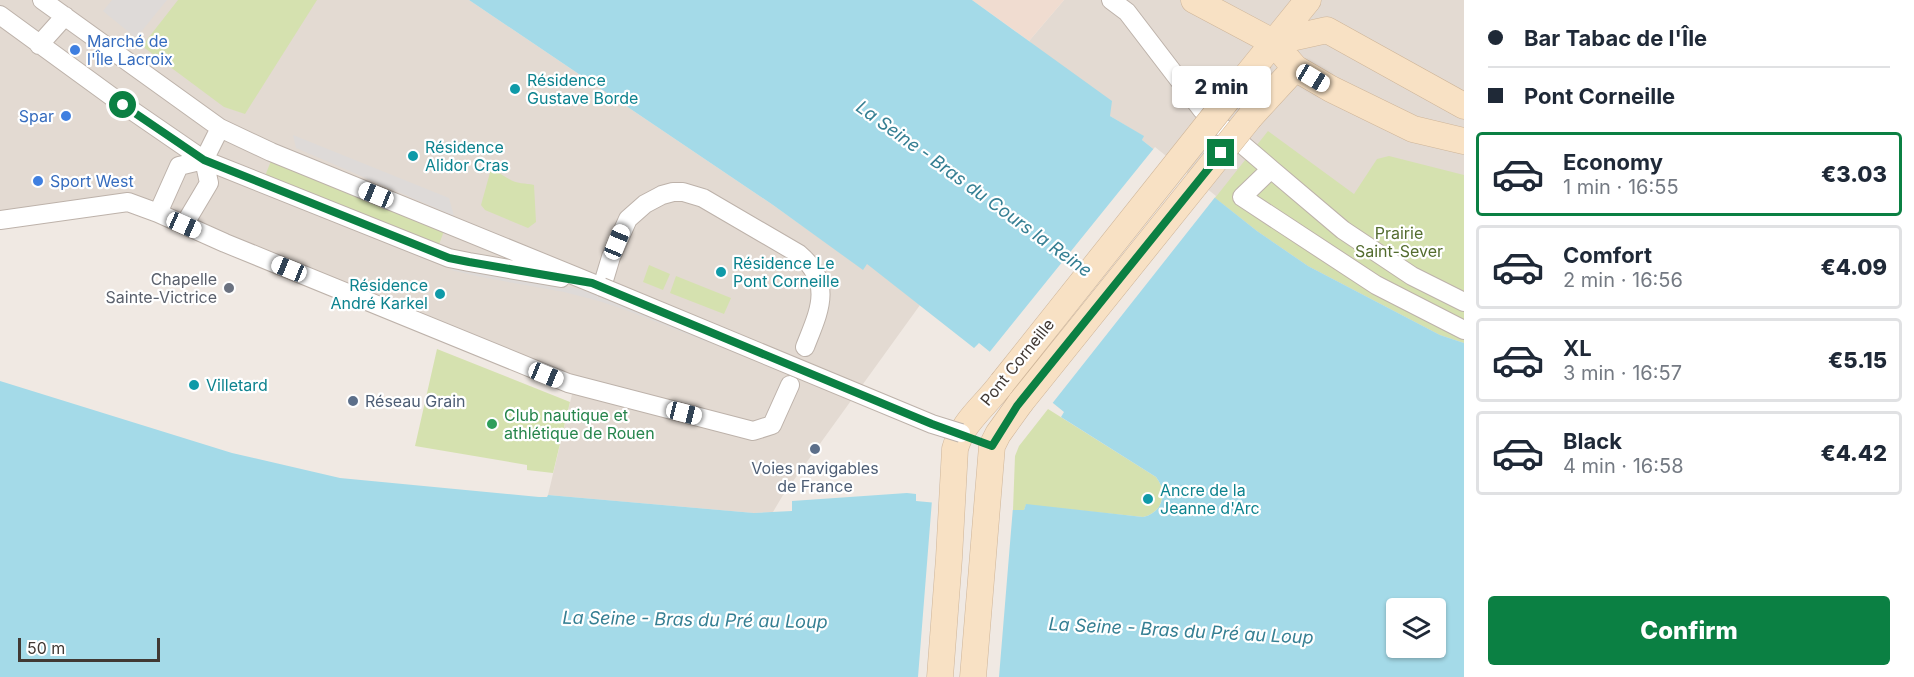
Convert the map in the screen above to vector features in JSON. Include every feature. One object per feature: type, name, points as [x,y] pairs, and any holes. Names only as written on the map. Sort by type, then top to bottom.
[{"type":"main road","points":[[1194,0],[1273,42],[1295,68],[1331,89],[1413,129],[1464,141]]},
{"type":"main road","name":"Pont Corneille","points":[[940,677],[955,449],[961,433],[1308,0]]},
{"type":"main road","points":[[1273,42],[1327,30],[1464,106]]},
{"type":"main road","name":"Pont Corneille","points":[[973,677],[992,446],[1017,406],[1250,117],[1295,68]]},
{"type":"main road","points":[[1413,129],[1437,93]]},
{"type":"street","points":[[42,0],[220,128],[264,149],[926,422],[992,446]]},
{"type":"street","points":[[1111,0],[1127,12],[1202,110],[1271,170],[1343,230],[1412,276],[1464,302]]},
{"type":"street","points":[[0,15],[39,45],[204,160],[449,258],[597,285]]},
{"type":"street","points":[[39,45],[65,16]]},
{"type":"street","points":[[184,225],[209,183],[204,160],[220,128]]},
{"type":"street","points":[[158,213],[179,166],[204,160]]},
{"type":"street","points":[[1271,170],[1242,197],[1376,285],[1464,330]]},
{"type":"street","points":[[597,285],[623,228],[635,212],[662,195],[683,192],[694,194],[799,255],[810,266],[819,281],[821,298],[805,347]]},
{"type":"street","points":[[0,220],[129,202],[568,383],[753,431],[772,425],[790,385]]},
{"type":"shaded area","points":[[0,0],[469,0],[773,205],[863,269],[867,263],[920,305],[773,512],[754,513],[548,495],[574,386],[119,207],[0,225]]},
{"type":"shaded area","points":[[112,0],[167,0],[136,38],[103,11]]},
{"type":"shaded area","points":[[972,0],[1064,0],[1029,41]]},
{"type":"shaded area","points":[[1064,0],[1464,0],[1464,343],[1440,335],[1308,266],[1257,231],[1142,140],[1143,136],[1110,116],[1029,41]]},
{"type":"shaded area","points":[[293,135],[449,198],[454,216],[296,148]]},
{"type":"shaded area","points":[[452,264],[567,286],[601,295],[779,364],[777,369],[599,301],[451,270]]},
{"type":"green space","points":[[178,0],[317,0],[245,114],[224,107],[142,46]]},
{"type":"green space","name":"Prairie Saint-Sever","points":[[1268,131],[1354,194],[1377,159],[1389,156],[1464,175],[1464,343],[1440,335],[1308,266],[1257,231],[1215,198]]},
{"type":"green space","points":[[271,161],[444,231],[438,247],[265,176]]},
{"type":"green space","points":[[491,169],[515,182],[534,185],[536,222],[528,228],[485,210],[481,205]]},
{"type":"green space","points":[[649,265],[670,274],[663,290],[643,282]]},
{"type":"green space","points":[[676,276],[731,298],[724,314],[670,293]]},
{"type":"green space","name":"Club nautique et athlétique de Rouen","points":[[437,349],[570,402],[553,473],[527,470],[527,465],[415,446]]},
{"type":"green space","points":[[1048,409],[1156,477],[1162,489],[1162,501],[1159,507],[1150,515],[1143,517],[1026,505],[1024,510],[1013,510],[1015,456],[1019,446]]},
{"type":"water","points":[[469,0],[972,0],[1112,101],[1110,116],[1144,136],[1142,140],[1257,231],[1308,266],[1440,335],[1464,343],[1464,677],[0,677],[0,381],[232,453],[340,478],[539,497],[548,495],[754,513],[792,511],[792,501],[907,493],[916,494],[916,501],[1013,510],[1024,510],[1026,504],[1143,517],[1150,515],[1159,507],[1162,501],[1162,489],[1156,477],[1061,417],[1064,412],[979,343],[974,348],[867,264],[863,270],[773,205]]},
{"type":"pier","points":[[1155,147],[1216,196],[1051,405],[988,354]]},
{"type":"pier","points":[[932,500],[1013,507],[999,677],[918,677]]},
{"type":"place","name":"Marché de l'Île Lacroix","points":[[75,50]]},
{"type":"place","name":"Résidence Gustave Borde","points":[[515,89]]},
{"type":"place","name":"Spar","points":[[66,116]]},
{"type":"place","name":"Résidence Alidor Cras","points":[[413,156]]},
{"type":"place","name":"Sport West","points":[[38,181]]},
{"type":"place","name":"Résidence Le Pont Corneille","points":[[721,272]]},
{"type":"place","name":"Chapelle Sainte-Victrice","points":[[229,288]]},
{"type":"place","name":"Résidence André Karkel","points":[[440,294]]},
{"type":"place","name":"Villetard","points":[[194,385]]},
{"type":"place","name":"Réseau Grain","points":[[353,401]]},
{"type":"place","name":"Club nautique et athlétique de Rouen","points":[[492,424]]},
{"type":"place","name":"Voies navigables de France","points":[[815,449]]},
{"type":"place","name":"Ancre de la Jeanne d'Arc","points":[[1148,499]]},
{"type":"route","points":[[123,105],[204,160],[449,258],[592,283],[932,424],[992,446],[1017,406],[1221,153]]},
{"type":"water label","name":"La Seine - Bras du Cours la Reine","points":[[974,189]]},
{"type":"water label","name":"La Seine - Bras du Pré au Loup","points":[[695,620]]},
{"type":"water label","name":"La Seine - Bras du Pré au Loup","points":[[1181,631]]}]
